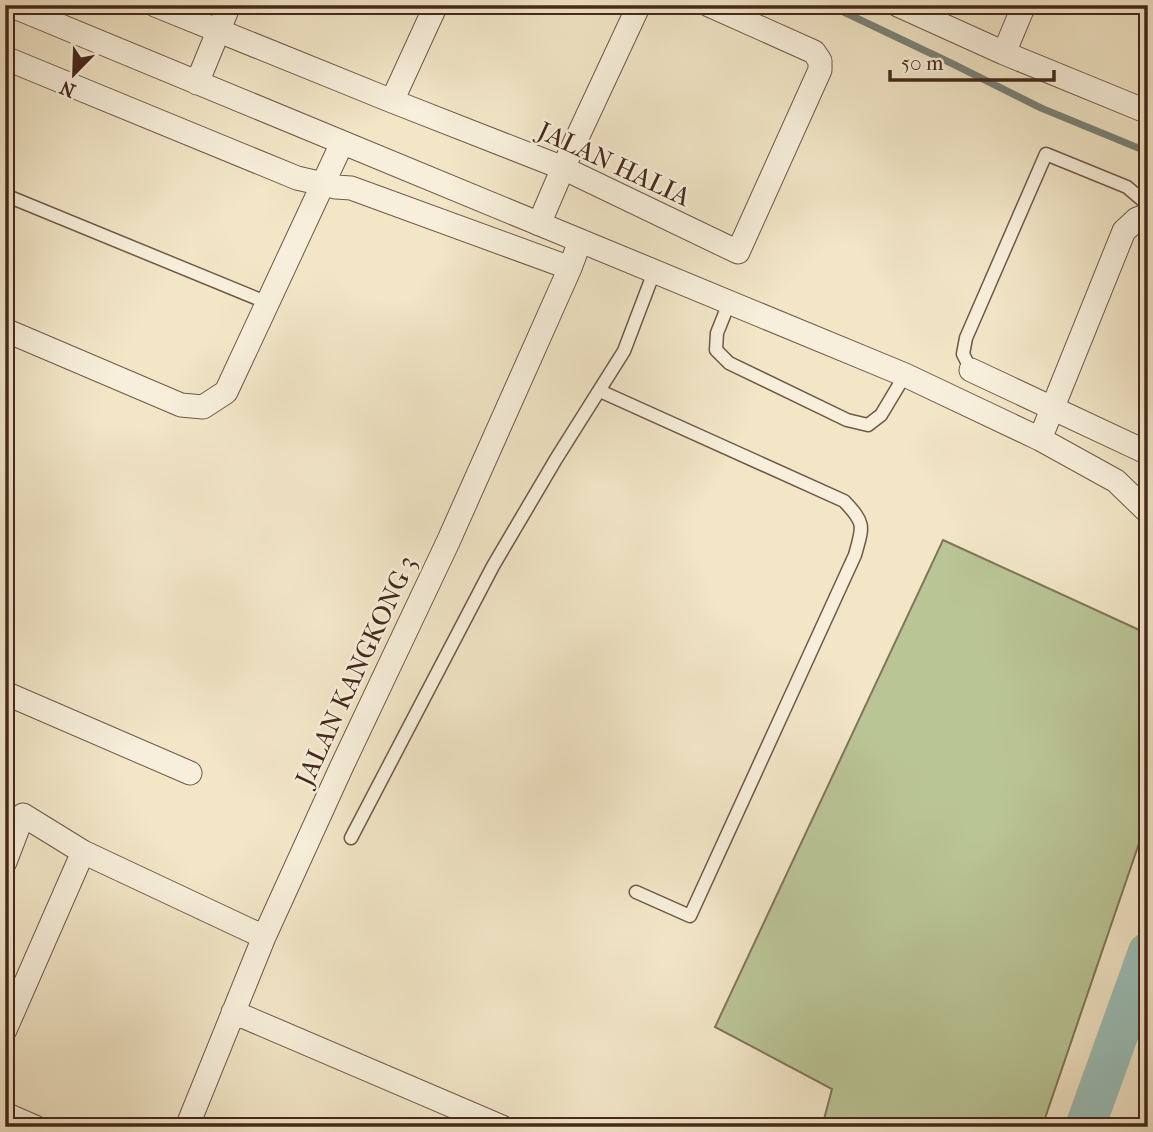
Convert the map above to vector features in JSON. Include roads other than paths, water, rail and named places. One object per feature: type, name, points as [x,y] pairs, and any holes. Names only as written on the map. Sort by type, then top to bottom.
[{"type":"street","points":[[10,5],[905,375],[1040,439],[1116,481],[1148,512]]},
{"type":"street","name":"JALAN HALIA","points":[[155,5],[563,168],[738,253],[820,70],[820,61],[814,52],[709,5]]},
{"type":"street","points":[[197,83],[229,5]]},
{"type":"street","points":[[392,101],[436,5]]},
{"type":"street","points":[[539,224],[639,5]]},
{"type":"street","points":[[898,5],[1004,53],[1148,112]]},
{"type":"street","points":[[1004,53],[1024,5]]},
{"type":"street","points":[[5,58],[297,178],[351,188],[570,268]]},
{"type":"street","points":[[5,330],[181,405],[203,407],[226,392],[342,143]]},
{"type":"street","points":[[1040,439],[1124,231],[1137,219],[1148,215]]},
{"type":"street","name":"JALAN KANGKONG 3","points":[[187,1127],[264,937],[448,542],[580,241]]},
{"type":"street","points":[[971,370],[1148,453]]},
{"type":"street","points":[[5,693],[190,773]]},
{"type":"street","points":[[5,862],[23,815],[83,852],[264,937]]},
{"type":"street","points":[[5,1030],[83,852]]},
{"type":"street","points":[[233,1013],[502,1127]]},
{"type":"street","points":[[5,1114],[34,1127]]},
{"type":"lane","points":[[971,370],[963,354],[966,338],[1046,154],[1127,187],[1148,205]]},
{"type":"lane","points":[[5,195],[268,303]]},
{"type":"lane","points":[[351,838],[493,566],[624,351],[654,272]]},
{"type":"lane","points":[[729,303],[717,333],[716,350],[729,363],[847,420],[868,425],[881,415],[905,375]]},
{"type":"lane","points":[[600,391],[844,501],[858,516],[863,529],[855,555],[690,916],[635,892]]},
{"type":"waterway","points":[[829,5],[1041,108],[1148,152]]},
{"type":"waterway","points":[[1085,1127],[1148,952]]}]
